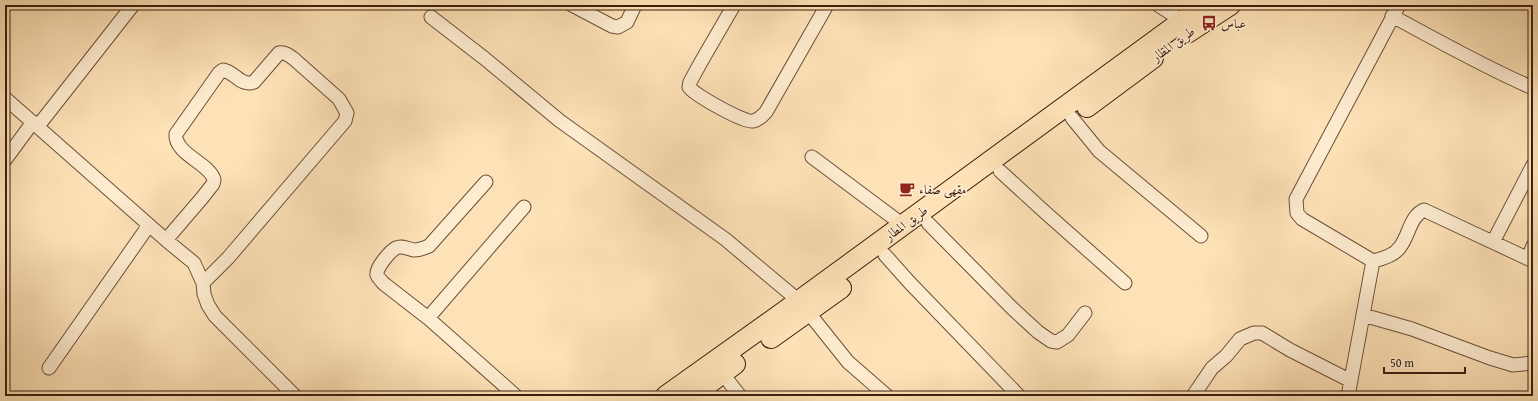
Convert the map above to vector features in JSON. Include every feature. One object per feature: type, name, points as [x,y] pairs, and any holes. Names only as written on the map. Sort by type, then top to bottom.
[{"type":"main road","name":"طريق المطار","points":[[692,396],[903,225],[1204,5]]},
{"type":"main road","name":"طريق المطار","points":[[666,396],[885,255],[1130,76],[1180,37],[1230,5]]},
{"type":"street","points":[[5,160],[133,5]]},
{"type":"street","points":[[572,5],[612,26],[618,27],[627,22],[636,5]]},
{"type":"street","points":[[734,5],[690,82],[689,87],[698,95],[747,121],[759,119],[766,112],[827,5]]},
{"type":"street","points":[[1158,5],[1184,21]]},
{"type":"street","points":[[1399,5],[1296,199],[1297,213],[1302,219],[1373,261],[1397,251],[1401,247],[1415,217],[1424,210],[1530,259],[1533,246]]},
{"type":"street","points":[[1392,16],[1498,73],[1533,88]]},
{"type":"street","points":[[431,17],[484,58],[560,121],[725,239],[803,307],[848,362],[887,396]]},
{"type":"street","points":[[166,240],[214,180],[211,173],[178,145],[176,134],[211,83],[223,70],[227,70],[244,83],[249,84],[259,77],[279,53],[287,54],[339,99],[347,113],[345,121],[228,258],[204,283]]},
{"type":"street","points":[[5,98],[194,263],[204,283],[204,294],[208,305],[215,316],[295,396]]},
{"type":"street","points":[[1072,118],[1099,151],[1201,236]]},
{"type":"street","points":[[812,157],[903,225]]},
{"type":"street","points":[[1493,242],[1533,165]]},
{"type":"street","points":[[1000,170],[1124,283]]},
{"type":"street","points":[[486,182],[429,246],[414,250],[400,247],[395,248],[378,268],[376,274],[516,396]]},
{"type":"street","points":[[428,318],[524,207]]},
{"type":"street","points":[[928,223],[1012,308],[1038,332],[1051,341],[1058,342],[1068,335],[1085,313]]},
{"type":"street","points":[[49,368],[149,225]]},
{"type":"street","points":[[885,255],[1019,396]]},
{"type":"street","points":[[1348,396],[1373,261]]},
{"type":"street","points":[[1363,315],[1412,329],[1490,358],[1513,364],[1533,363]]},
{"type":"street","points":[[1193,396],[1212,368],[1226,356],[1240,339],[1254,333],[1262,333],[1290,350],[1351,381]]},
{"type":"street","points":[[722,373],[740,396]]},
{"type":"place","name":"عباس","points":[[1209,23]]},
{"type":"place","name":"مقهى صفاء","points":[[907,189]]}]
